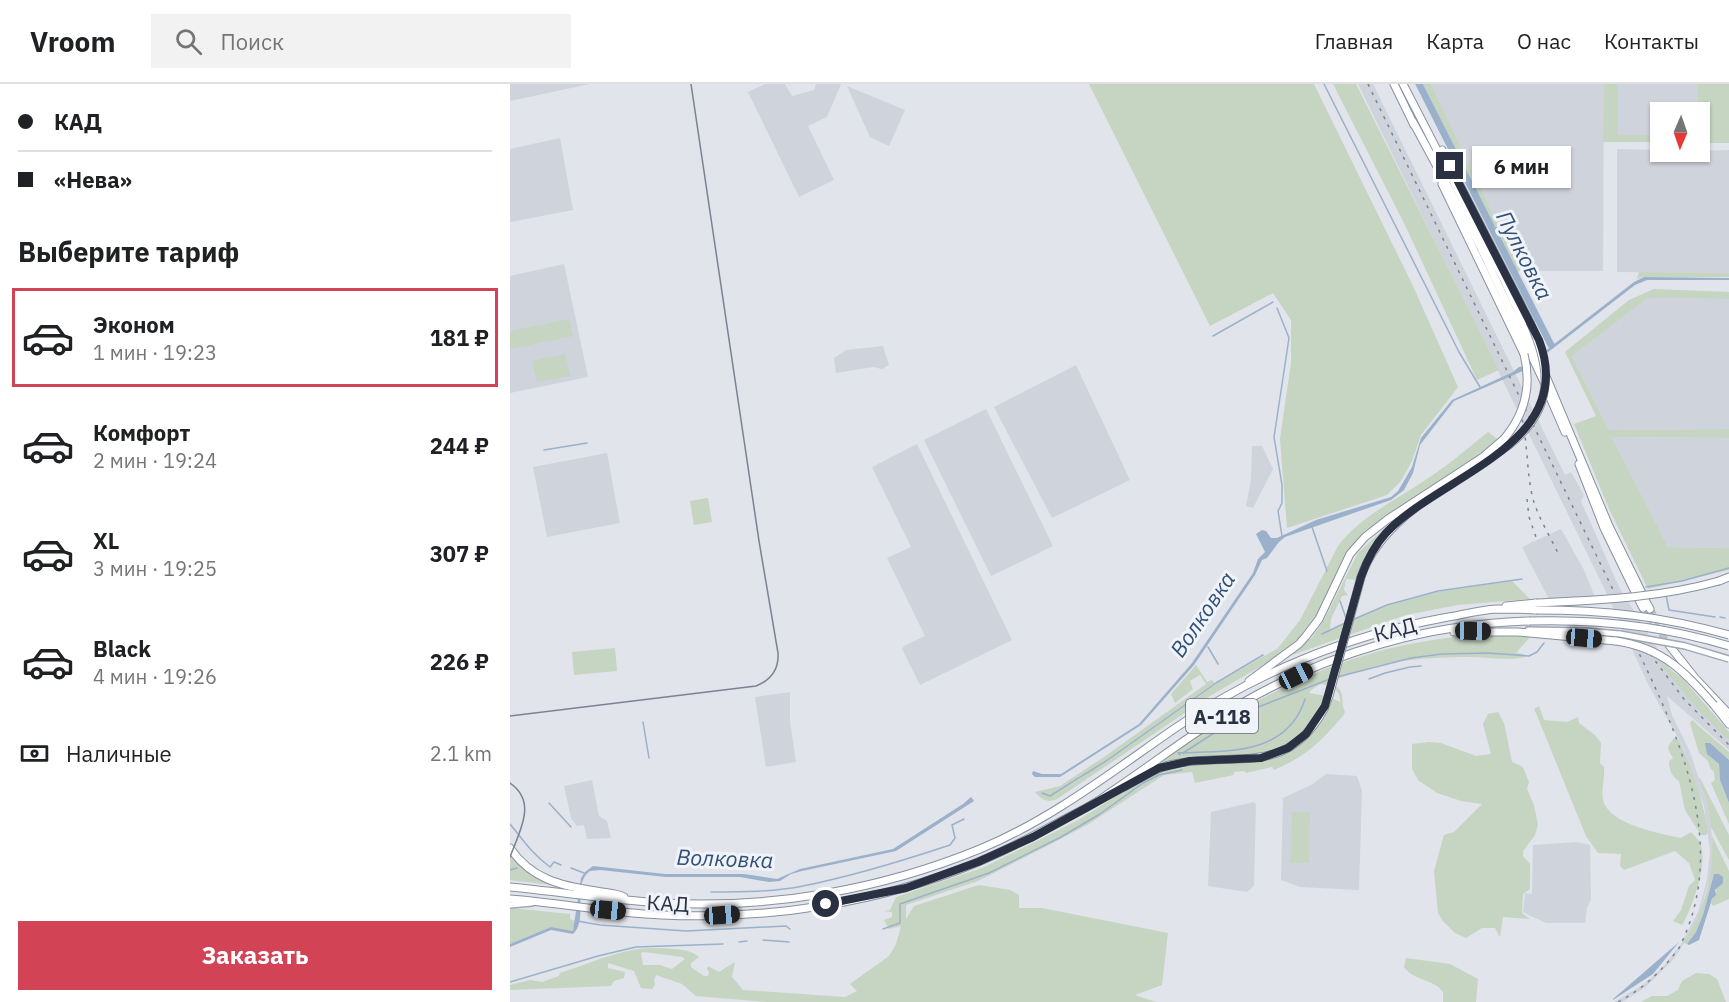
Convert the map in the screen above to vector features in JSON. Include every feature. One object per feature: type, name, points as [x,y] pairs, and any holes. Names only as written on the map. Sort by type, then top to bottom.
[{"type":"highway","points":[[1245,685],[1306,636],[1319,619],[1350,554],[1365,537],[1388,519],[1524,432],[1533,420],[1544,392],[1545,361],[1522,326],[1394,84]]},
{"type":"highway","points":[[1405,84],[1479,219],[1522,326],[1642,601]]},
{"type":"highway","points":[[1106,796],[1170,764],[1190,761],[1246,760],[1278,752],[1306,734],[1324,709],[1361,577],[1376,545],[1394,525],[1417,506],[1505,443],[1516,424],[1525,401],[1528,381],[1522,326]]},
{"type":"highway","points":[[1536,606],[1641,597],[1684,590],[1729,577]]},
{"type":"highway","name":"КАД","points":[[573,891],[622,895],[632,901],[723,904],[791,899],[900,877],[981,849],[1026,827],[1072,800],[1179,726],[1245,685],[1307,658],[1370,635],[1418,622],[1512,604],[1536,606]]},
{"type":"highway","points":[[1536,606],[1637,615],[1684,623],[1729,635]]},
{"type":"highway","name":"КАД","points":[[510,898],[646,914],[722,915],[792,910],[906,888],[978,862],[1033,837],[1106,796],[1182,742],[1244,702],[1313,667],[1389,641],[1427,633],[1464,626],[1529,621],[1584,621],[1639,626],[1729,646]]},
{"type":"highway","points":[[1427,633],[1529,632],[1616,641],[1650,649],[1669,660],[1691,680],[1729,724]]},
{"type":"highway","points":[[1729,707],[1672,646],[1695,678],[1729,714]]},
{"type":"highway","points":[[510,848],[531,871],[573,891]]},
{"type":"highway","points":[[510,887],[573,891]]},
{"type":"main road","points":[[1529,632],[1585,631],[1643,638],[1685,646],[1729,659]]},
{"type":"main road","points":[[510,905],[542,903]]},
{"type":"shaded area","points":[[510,84],[590,84],[510,101]]},
{"type":"shaded area","points":[[765,84],[785,84],[792,96],[814,90],[816,84],[841,84],[827,117],[808,126],[834,180],[799,197],[748,92]]},
{"type":"shaded area","points":[[1358,84],[1373,84],[1565,475],[1571,472],[1584,495],[1581,501],[1619,587],[1671,670],[1729,733],[1729,750],[1667,696],[1672,715],[1690,752],[1707,803],[1713,847],[1711,873],[1695,926],[1674,959],[1647,986],[1623,1002],[1614,1002],[1643,985],[1662,968],[1681,944],[1698,912],[1707,880],[1710,852],[1704,806],[1683,747],[1648,684],[1605,590]]},
{"type":"shaded area","points":[[1431,84],[1604,84],[1603,271],[1520,271]]},
{"type":"shaded area","points":[[1618,84],[1729,84],[1729,136],[1710,136],[1710,102],[1650,102],[1650,135],[1618,135]]},
{"type":"shaded area","points":[[847,86],[905,110],[889,146],[870,137]]},
{"type":"shaded area","points":[[560,138],[573,210],[510,222],[510,149]]},
{"type":"shaded area","points":[[1617,149],[1650,150],[1650,162],[1710,162],[1710,151],[1729,150],[1729,273],[1617,272]]},
{"type":"shaded area","points":[[564,264],[588,377],[510,393],[510,276]]},
{"type":"shaded area","points":[[1648,298],[1729,299],[1729,429],[1609,430],[1572,356]]},
{"type":"shaded area","points":[[883,346],[889,365],[882,369],[873,367],[836,373],[834,358],[846,350]]},
{"type":"shaded area","points":[[1076,365],[1130,480],[1052,518],[994,407]]},
{"type":"shaded area","points":[[986,409],[1053,546],[991,576],[924,440]]},
{"type":"shaded area","points":[[1610,437],[1729,438],[1729,548],[1668,547]]},
{"type":"shaded area","points":[[917,444],[1012,640],[920,685],[902,649],[925,636],[887,558],[911,547],[872,467]]},
{"type":"shaded area","points":[[1252,446],[1262,446],[1273,469],[1253,508],[1246,506],[1251,480]]},
{"type":"shaded area","points":[[607,453],[620,523],[547,537],[533,467]]},
{"type":"shaded area","points":[[1561,529],[1584,570],[1595,597],[1555,611],[1522,547]]},
{"type":"shaded area","points":[[790,692],[790,721],[796,762],[766,767],[755,697]]},
{"type":"shaded area","points":[[1326,774],[1357,776],[1362,791],[1359,890],[1300,887],[1281,880],[1283,798],[1313,784]]},
{"type":"shaded area","points":[[592,780],[599,816],[607,821],[611,838],[587,839],[584,825],[577,826],[571,818],[564,786]]},
{"type":"shaded area","points":[[1254,802],[1256,804],[1254,886],[1247,892],[1208,886],[1211,812]]},
{"type":"shaded area","points":[[1576,842],[1590,845],[1591,899],[1585,923],[1546,923],[1523,912],[1525,893],[1532,894],[1533,845]]},
{"type":"green space","points":[[1089,84],[1314,84],[1413,286],[1458,387],[1421,435],[1412,461],[1401,481],[1387,495],[1287,528],[1280,439],[1291,363],[1291,320],[1273,293],[1210,326]]},
{"type":"green space","points":[[1333,84],[1356,84],[1499,370],[1477,380],[1405,225]]},
{"type":"green space","points":[[1423,84],[1431,84],[1520,271],[1517,272]]},
{"type":"green space","points":[[1604,84],[1618,84],[1618,135],[1650,135],[1650,142],[1603,142]]},
{"type":"green space","points":[[1697,84],[1729,84],[1729,143],[1710,143],[1710,102],[1698,102]]},
{"type":"green space","points":[[1639,272],[1729,273],[1729,277],[1643,277],[1637,279]]},
{"type":"green space","points":[[1654,289],[1729,292],[1729,299],[1648,298],[1572,356],[1609,430],[1729,429],[1729,438],[1611,437],[1668,547],[1729,548],[1729,570],[1648,589],[1610,511],[1574,424],[1596,416],[1565,352],[1629,300]]},
{"type":"green space","points":[[569,319],[573,336],[510,349],[510,331]]},
{"type":"green space","points":[[565,354],[570,376],[537,382],[532,361]]},
{"type":"green space","points":[[1488,432],[1500,441],[1354,545],[1316,617],[1293,645],[1210,696],[1057,799],[1045,800],[1035,792],[1060,786],[1206,684],[1200,675],[1190,681],[1193,689],[1175,703],[1171,694],[1196,665],[1207,682],[1212,680],[1215,683],[1106,760],[1047,796],[1055,794],[1075,782],[1216,684],[1278,648],[1300,620],[1338,546],[1356,526],[1432,475]]},
{"type":"green space","points":[[708,498],[712,522],[694,525],[690,501]]},
{"type":"green space","points":[[1386,527],[1388,528],[1370,552],[1357,580],[1346,579],[1344,590],[1348,595],[1342,596],[1331,619],[1330,630],[1387,606],[1436,592],[1512,581],[1530,599],[1458,605],[1406,615],[1289,656],[1312,637],[1324,620],[1358,553]]},
{"type":"green space","points":[[1477,635],[1530,637],[1516,653],[1524,654],[1525,657],[1416,659],[1380,665],[1346,676],[1330,683],[1341,692],[1345,712],[1343,716],[1312,748],[1296,759],[1274,770],[1272,767],[1246,773],[1244,771],[1234,772],[1234,775],[1195,783],[1192,772],[1164,775],[1087,825],[978,881],[906,905],[906,919],[914,906],[979,885],[1010,890],[1019,895],[1019,908],[1042,908],[1168,933],[1162,985],[1135,995],[1156,1002],[768,1002],[696,996],[682,984],[656,975],[652,989],[641,988],[634,971],[608,963],[608,968],[625,972],[624,978],[614,981],[611,986],[510,990],[510,985],[530,980],[542,982],[559,976],[560,973],[615,954],[657,948],[684,950],[696,955],[699,957],[691,963],[691,967],[704,976],[708,976],[708,966],[719,972],[735,962],[732,977],[743,990],[845,997],[857,991],[850,984],[889,956],[896,944],[901,926],[889,929],[884,920],[892,917],[892,912],[883,911],[890,910],[896,897],[982,868],[1080,819],[1154,772],[1177,765],[1254,762],[1281,755],[1314,731],[1325,715],[1332,698],[1340,702],[1339,694],[1335,689],[1320,684],[1310,691],[1309,693],[1326,696],[1321,709],[1305,732],[1293,742],[1269,754],[1159,766],[1181,747],[1284,687],[1376,652],[1442,639]],"holes":[[[641,953],[685,959],[672,969],[660,965],[643,965]]]},
{"type":"green space","points":[[615,648],[617,671],[574,675],[572,652]]},
{"type":"green space","points":[[1656,659],[1683,679],[1729,732],[1729,740],[1700,712]]},
{"type":"green space","points":[[1539,706],[1544,720],[1567,722],[1578,717],[1579,723],[1595,735],[1601,743],[1600,763],[1604,767],[1603,800],[1614,816],[1649,831],[1681,838],[1691,832],[1699,842],[1702,851],[1701,873],[1682,925],[1673,921],[1681,910],[1689,886],[1695,880],[1689,863],[1675,851],[1624,870],[1620,866],[1621,854],[1598,853],[1586,836],[1534,709]]},
{"type":"green space","points":[[1498,712],[1504,723],[1512,762],[1523,767],[1529,782],[1527,789],[1534,805],[1538,825],[1535,835],[1523,851],[1523,856],[1530,864],[1530,889],[1523,894],[1522,913],[1530,919],[1503,917],[1500,937],[1495,928],[1482,928],[1466,938],[1455,933],[1438,913],[1434,871],[1444,835],[1454,832],[1482,804],[1461,801],[1437,793],[1418,780],[1412,769],[1412,744],[1441,743],[1476,756],[1491,754],[1483,724],[1488,714]]},
{"type":"green space","points":[[1692,720],[1729,752],[1729,760],[1718,750],[1707,749],[1707,754],[1719,764],[1720,780],[1729,803],[1729,824],[1711,783],[1715,780],[1714,772],[1708,761],[1699,753],[1690,723]]},
{"type":"green space","points":[[1674,738],[1679,740],[1697,785],[1706,820],[1708,832],[1706,835],[1701,835],[1685,810],[1679,781],[1670,770],[1669,761],[1673,758],[1668,749]]},
{"type":"green space","points":[[1700,778],[1729,835],[1729,860],[1711,827]]},
{"type":"green space","points":[[1292,812],[1310,812],[1309,863],[1290,863]]},
{"type":"green space","points":[[1712,836],[1729,871],[1729,899],[1713,906],[1711,903],[1718,886],[1714,874],[1696,932],[1687,944],[1683,943],[1697,918],[1710,879]]},
{"type":"green space","points":[[510,850],[552,884],[552,885],[510,880]]},
{"type":"green space","points":[[510,908],[570,914],[570,919],[575,921],[573,931],[551,927],[510,944]]},
{"type":"green space","points":[[1406,958],[1450,964],[1478,979],[1476,1002],[1443,1002],[1443,992],[1439,988],[1408,972],[1404,967]]},
{"type":"green space","points":[[1696,973],[1709,974],[1717,979],[1726,1002],[1641,1002],[1652,996],[1667,996],[1678,990],[1682,981]]},
{"type":"water","points":[[1644,277],[1729,278],[1729,280],[1647,280],[1635,285],[1525,370],[1454,401],[1420,445],[1413,473],[1404,490],[1391,500],[1285,537],[1279,542],[1267,558],[1262,560],[1255,575],[1194,665],[1141,725],[1060,777],[1035,777],[1032,774],[1033,771],[1042,774],[1061,774],[1139,724],[1192,663],[1253,573],[1258,559],[1265,552],[1256,534],[1262,530],[1266,531],[1271,538],[1277,538],[1316,520],[1391,497],[1398,491],[1412,467],[1421,438],[1452,400],[1513,372],[1519,367],[1526,366],[1634,282]]},
{"type":"water","points":[[1705,743],[1710,743],[1729,760],[1729,803],[1720,780],[1719,764],[1707,754]]},
{"type":"water","points":[[971,797],[974,801],[896,851],[802,871],[791,874],[780,881],[769,882],[740,877],[666,877],[590,871],[584,877],[580,893],[580,920],[573,934],[551,930],[510,947],[510,944],[551,927],[573,931],[581,878],[593,866],[665,874],[744,874],[777,879],[800,869],[893,849]]},
{"type":"water","points":[[1714,874],[1723,877],[1723,883],[1715,890],[1716,895],[1712,899],[1699,940],[1689,945],[1687,944],[1696,932],[1703,915]]},
{"type":"water","points":[[1679,942],[1653,974],[1613,1000],[1613,999]]},
{"type":"waterway","points":[[1324,84],[1459,352],[1480,387]]},
{"type":"waterway","name":"Пулковка","points":[[1419,84],[1551,345]]},
{"type":"waterway","points":[[1213,336],[1273,302]]},
{"type":"waterway","points":[[1277,308],[1289,338],[1274,437],[1282,485],[1282,503],[1278,511],[1282,536]]},
{"type":"waterway","points":[[544,450],[587,443]]},
{"type":"waterway","points":[[1312,527],[1327,571]]},
{"type":"waterway","points":[[1646,587],[1682,581],[1729,568]]},
{"type":"waterway","points":[[1352,620],[1387,605],[1438,591],[1522,579]]},
{"type":"waterway","points":[[1666,595],[1669,610],[1715,617]]},
{"type":"waterway","points":[[1340,601],[1346,618]]},
{"type":"waterway","points":[[1720,617],[1725,618]]},
{"type":"waterway","points":[[1322,634],[1345,623]]},
{"type":"waterway","points":[[1337,677],[1411,658],[1442,654],[1488,653],[1529,656],[1537,652],[1544,643]]},
{"type":"waterway","name":"Волковка","points":[[1208,647],[1218,664]]},
{"type":"waterway","points":[[1042,793],[1050,796],[1106,761],[1216,683],[1263,655]]},
{"type":"waterway","points":[[1369,679],[1385,673],[1421,666]]},
{"type":"waterway","points":[[1183,753],[1248,711],[1330,679]]},
{"type":"waterway","points":[[1180,755],[1178,753],[1235,750],[1270,741],[1296,718],[1305,699]]},
{"type":"waterway","points":[[643,722],[649,758]]},
{"type":"waterway","points":[[883,929],[900,923],[900,904],[989,873],[1061,837],[1100,814],[1143,783],[1159,775],[1182,770]]},
{"type":"waterway","points":[[549,803],[571,827]]},
{"type":"waterway","points":[[711,892],[792,888],[877,868],[950,845],[955,838],[952,825],[964,819]]},
{"type":"waterway","points":[[510,824],[528,847],[550,867],[554,862],[561,865]]},
{"type":"waterway","points":[[510,870],[517,868]]},
{"type":"waterway","points":[[571,868],[584,873]]},
{"type":"waterway","points":[[577,921],[600,925],[686,931],[786,926],[790,929]]},
{"type":"waterway","points":[[763,940],[789,942]]},
{"type":"waterway","points":[[739,942],[747,941]]},
{"type":"waterway","points":[[510,982],[636,947],[723,944]]},
{"type":"tunnel","points":[[1643,608],[1669,645]]},
{"type":"tunnel","points":[[1650,609],[1663,630]]},
{"type":"tram line","points":[[510,716],[756,686],[770,677],[777,664],[778,653],[759,541],[691,84]]},
{"type":"tram line","points":[[510,783],[523,799],[525,808],[521,828],[510,857]]},
{"type":"railway","points":[[1368,84],[1616,596]]},
{"type":"railway","points":[[1520,411],[1534,503],[1559,555]]},
{"type":"railway","points":[[1527,499],[1529,517],[1537,540]]},
{"type":"railway","points":[[1618,1002],[1651,979],[1679,948],[1693,911],[1700,873],[1700,834],[1694,796],[1670,721],[1637,649]]},
{"type":"railway","points":[[1650,654],[1684,699],[1729,745]]},
{"type":"route","points":[[826,904],[906,888],[978,862],[1033,837],[1106,796],[1170,764],[1261,758],[1288,748],[1306,734],[1324,709],[1329,696],[1361,577],[1376,545],[1394,525],[1417,506],[1486,461],[1524,432],[1538,411],[1544,392],[1546,370],[1539,340],[1450,166]]}]
